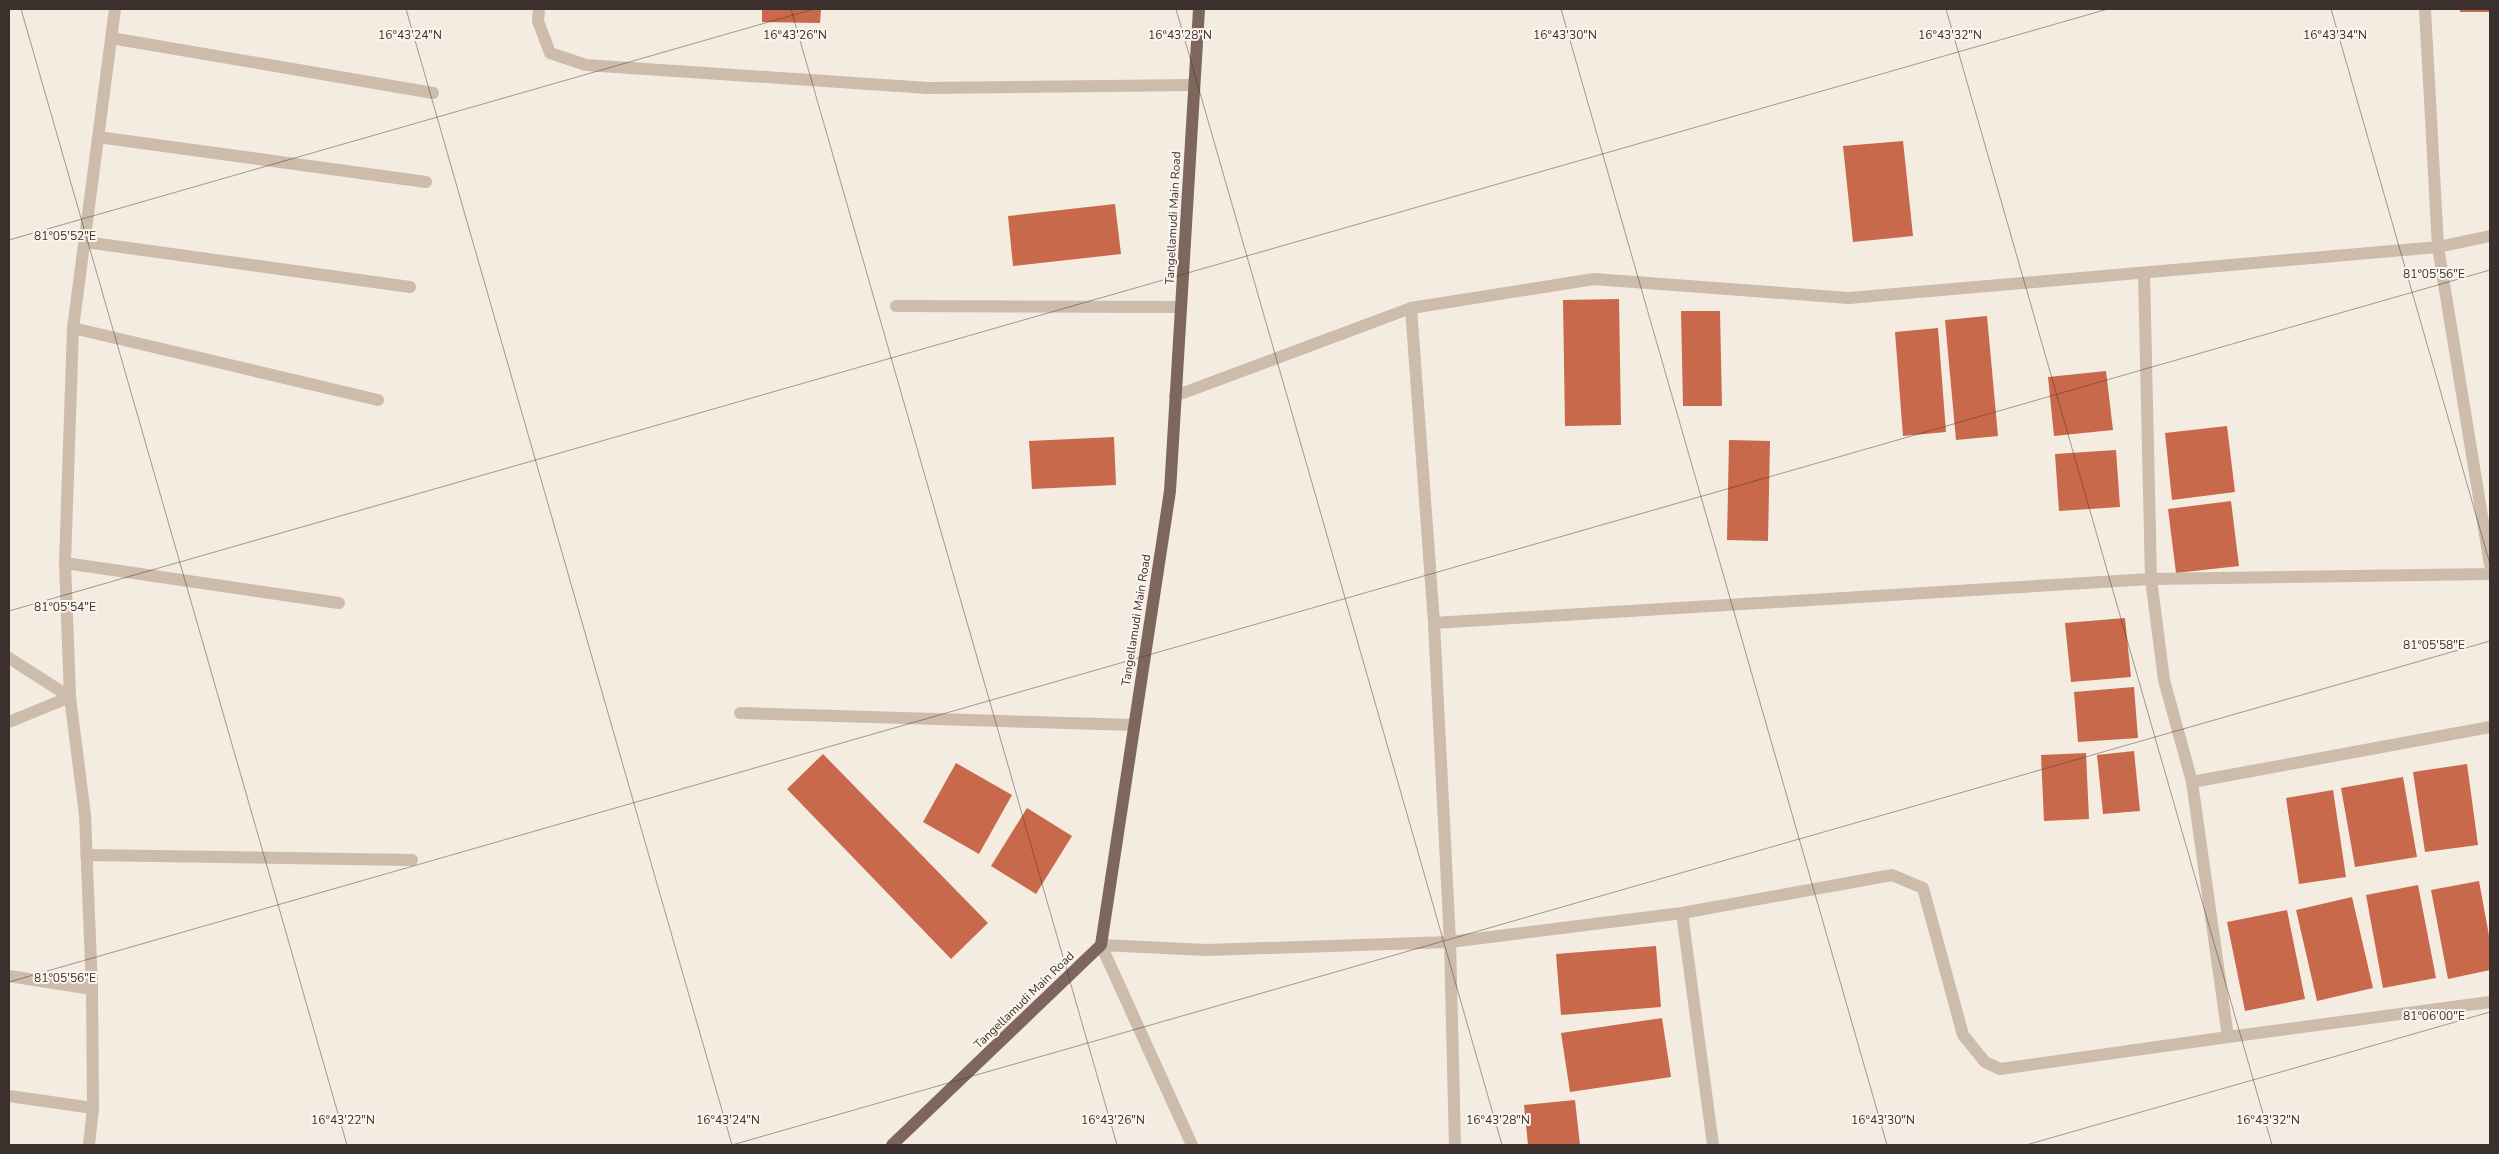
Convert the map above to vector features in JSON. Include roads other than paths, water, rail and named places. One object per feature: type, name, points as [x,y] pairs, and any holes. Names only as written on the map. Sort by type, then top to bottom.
[{"type":"main road","name":"Tangellamudi Main Road","points":[[892,1145],[1101,945],[1170,490],[1199,9]]},
{"type":"street","points":[[89,1145],[92,1108],[92,989],[85,815],[70,697],[65,563],[73,328],[115,9]]},
{"type":"street","points":[[538,9],[538,21],[550,53],[586,65],[928,88],[1194,86]]},
{"type":"street","points":[[2425,9],[2438,247],[2490,565]]},
{"type":"street","points":[[112,38],[433,93]]},
{"type":"street","points":[[98,137],[426,182]]},
{"type":"street","points":[[1175,396],[1411,308],[1594,279],[1849,298],[2438,247],[2490,236]]},
{"type":"street","points":[[85,242],[410,287]]},
{"type":"street","points":[[2144,273],[2151,579],[2164,680],[2192,782],[2228,1036]]},
{"type":"street","points":[[896,306],[1181,307]]},
{"type":"street","points":[[1411,308],[1434,623],[1450,942],[1455,1145]]},
{"type":"street","points":[[73,328],[378,400]]},
{"type":"street","points":[[65,563],[338,603]]},
{"type":"street","points":[[1434,623],[2151,579],[2490,574]]},
{"type":"street","points":[[9,658],[70,697]]},
{"type":"street","points":[[9,722],[70,697]]},
{"type":"street","points":[[740,713],[1134,725]]},
{"type":"street","points":[[2192,782],[2490,727]]},
{"type":"street","points":[[86,855],[412,860]]},
{"type":"street","points":[[1192,1145],[1101,945],[1207,950],[1450,942],[1682,913],[1892,875],[1923,888],[1963,1035],[1985,1062],[2000,1069],[2228,1036],[2490,1002]]},
{"type":"street","points":[[1682,913],[1713,1145]]},
{"type":"street","points":[[9,976],[92,989]]},
{"type":"street","points":[[9,1096],[92,1108]]}]
